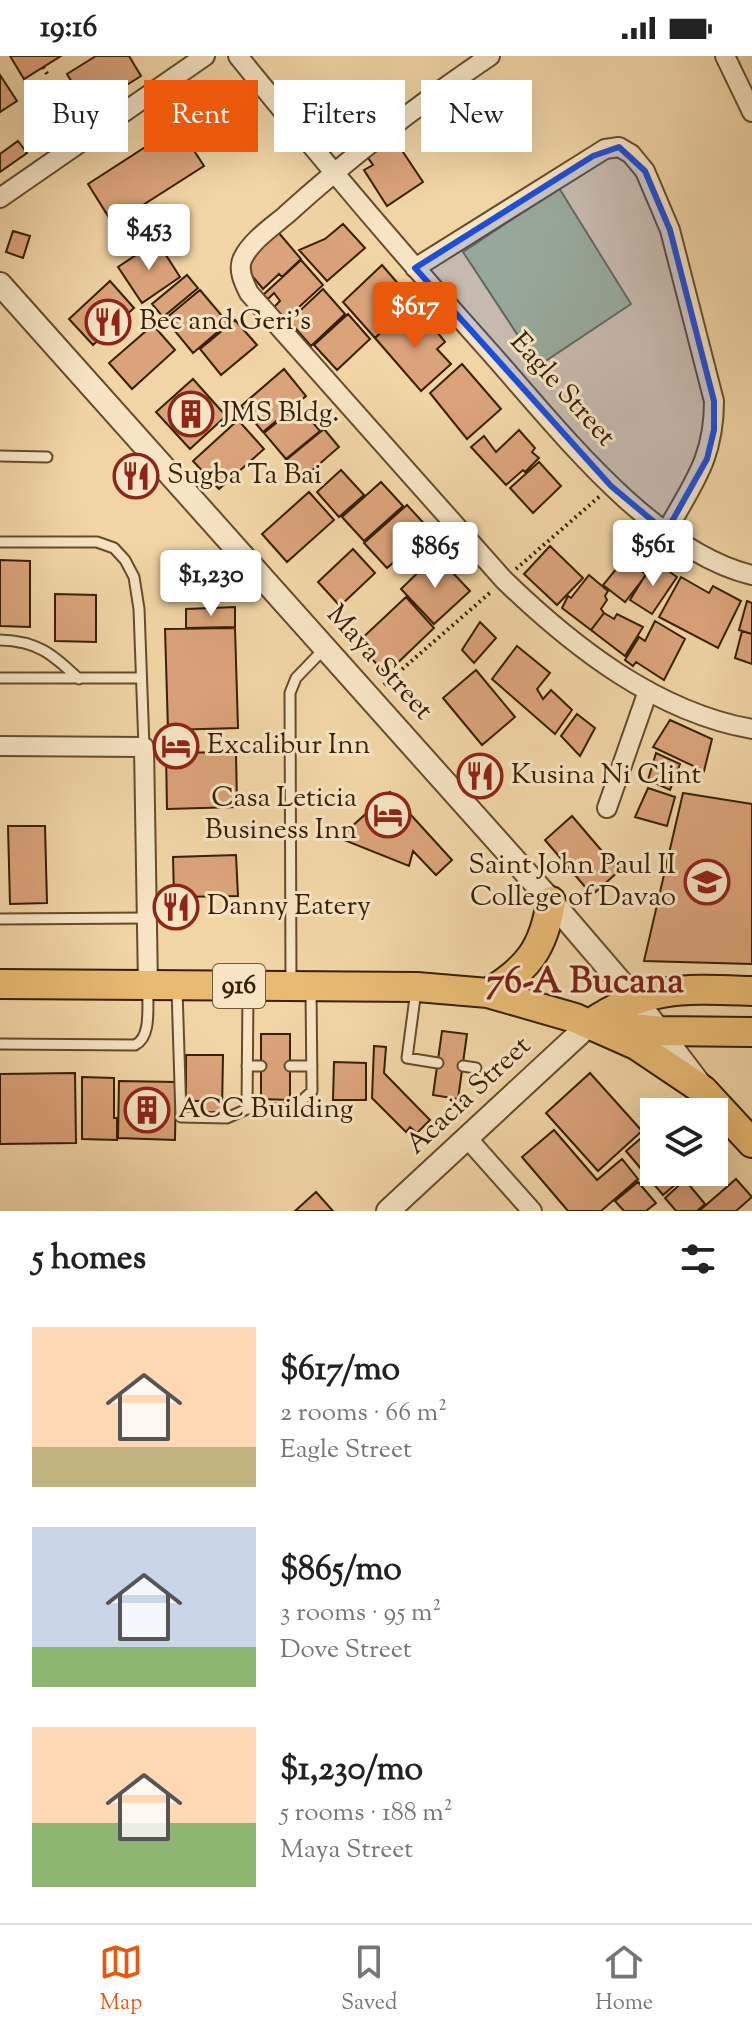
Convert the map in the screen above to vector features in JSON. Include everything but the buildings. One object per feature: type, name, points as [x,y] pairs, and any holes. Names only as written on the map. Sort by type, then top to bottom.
[{"type":"main road","points":[[488,993],[516,975],[530,960],[544,933],[551,901]]},
{"type":"main road","name":"916","points":[[0,984],[417,987],[488,993],[591,1023],[657,1056],[703,1090],[752,1142]]},
{"type":"main road","points":[[591,1023],[635,999],[681,990],[752,991]]},
{"type":"main road","points":[[591,1023],[661,1031],[752,1032]]},
{"type":"street","points":[[0,198],[205,56]]},
{"type":"street","name":"Eagle Street","points":[[238,56],[332,173],[611,486],[666,532],[737,572],[752,575]]},
{"type":"street","points":[[490,56],[332,173],[254,244],[243,258],[243,281],[249,293],[504,580],[567,637],[648,691],[734,726],[752,729]]},
{"type":"street","points":[[725,56],[752,112]]},
{"type":"street","points":[[415,268],[605,149],[619,147],[631,154],[645,171],[670,230],[714,401],[714,430],[707,459],[666,532]]},
{"type":"street","name":"Maya Street","points":[[0,284],[551,901],[661,1031],[703,1090]]},
{"type":"street","points":[[607,808],[648,691]]},
{"type":"street","points":[[0,746],[144,747],[148,986]]},
{"type":"street","name":"Acacia Street","points":[[388,1211],[591,1023]]},
{"type":"street","points":[[468,1139],[532,1211]]},
{"type":"lane","points":[[0,456],[47,457]]},
{"type":"lane","points":[[0,542],[97,542],[114,548],[125,560],[134,577],[139,609],[144,747]]},
{"type":"lane","points":[[0,640],[22,641],[38,646],[79,679]]},
{"type":"lane","points":[[177,985],[181,1117],[227,1118],[247,1109],[293,1109],[312,1091],[312,1066],[301,987],[290,693],[296,678],[325,648]]},
{"type":"lane","points":[[0,678],[141,678]]},
{"type":"lane","points":[[0,919],[147,918]]},
{"type":"lane","points":[[0,1044],[141,1043],[146,1036],[148,986]]},
{"type":"lane","points":[[247,1109],[248,986]]},
{"type":"lane","points":[[417,987],[407,1058],[438,1063]]},
{"type":"lane","points":[[247,1066],[261,1066]]},
{"type":"lane","points":[[290,1066],[312,1066]]},
{"type":"lane","points":[[463,1066],[476,1068]]},
{"type":"path","points":[[43,67],[49,77]]},
{"type":"path","points":[[369,698],[611,486]]},
{"type":"highlighted area","points":[[619,147],[645,171],[670,230],[714,401],[714,430],[707,459],[666,532],[611,486],[415,268],[593,156]]},
{"type":"green space","points":[[559,188],[631,304],[538,366],[463,252]]},
{"type":"place","name":"Bec and Geri's","points":[[108,322]]},
{"type":"place","name":"JMS Bldg.","points":[[191,414]]},
{"type":"place","name":"Sugba Ta Bai","points":[[136,476]]},
{"type":"place","name":"Excalibur Inn","points":[[176,746]]},
{"type":"place","name":"Kusina Ni Clint","points":[[480,776]]},
{"type":"place","name":"Casa Leticia Business Inn","points":[[388,815]]},
{"type":"place","name":"Saint John Paul II College of Davao","points":[[707,882]]},
{"type":"place","name":"Danny Eatery","points":[[176,907]]},
{"type":"place","name":"ACC Building","points":[[147,1110]]},
{"type":"district","name":"76-A Bucana","points":[[585,983]]}]
